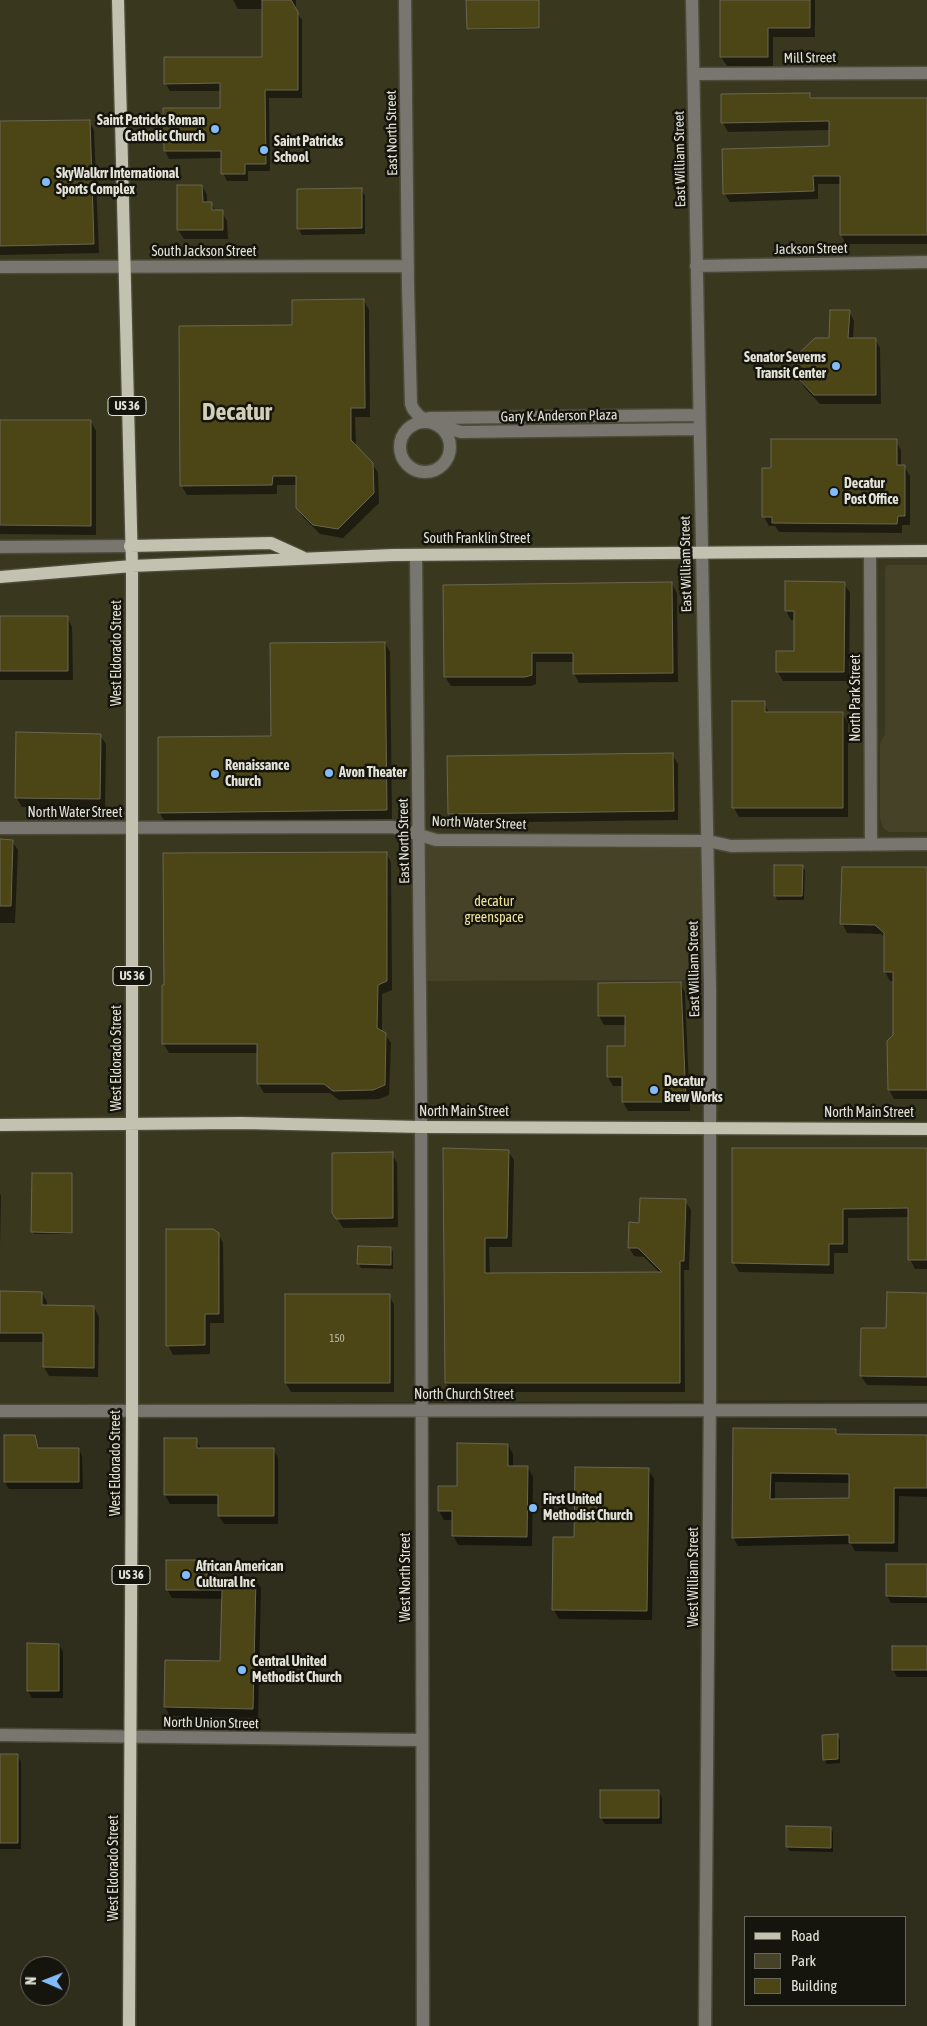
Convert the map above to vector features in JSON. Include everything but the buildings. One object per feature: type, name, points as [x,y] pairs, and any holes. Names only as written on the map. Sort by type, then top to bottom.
[{"type":"main road","name":"West Eldorado Street","points":[[118,0],[130,546],[132,566],[132,1410],[129,2026]]},
{"type":"main road","points":[[130,546],[271,543],[304,558]]},
{"type":"main road","name":"South Franklin Street","points":[[0,577],[132,566],[304,558],[416,555],[927,551]]},
{"type":"main road","name":"North Main Street","points":[[0,1125],[242,1124],[421,1127],[927,1128]]},
{"type":"street","name":"East North Street","points":[[405,0],[408,266]]},
{"type":"street","name":"East William Street","points":[[692,0],[700,554],[708,841],[710,1128]]},
{"type":"street","name":"Mill Street","points":[[694,74],[927,73]]},
{"type":"street","name":"Jackson Street","points":[[696,266],[927,262]]},
{"type":"street","name":"South Jackson Street","points":[[0,267],[408,266]]},
{"type":"street","points":[[408,266],[411,404],[410,419],[401,442],[400,451],[406,463],[418,470],[431,471],[439,467],[446,460],[450,448],[448,439],[444,431],[416,413],[411,404]]},
{"type":"street","name":"Gary K. Anderson Plaza","points":[[427,420],[698,415]]},
{"type":"street","points":[[404,433],[410,427],[427,420]]},
{"type":"street","name":"Gary K. Anderson Plaza","points":[[427,420],[453,431],[472,433],[699,429]]},
{"type":"street","points":[[0,547],[130,546]]},
{"type":"street","name":"North Park Street","points":[[870,552],[871,845]]},
{"type":"street","name":"East North Street","points":[[416,555],[421,1127]]},
{"type":"street","name":"North Water Street","points":[[0,828],[393,828],[440,840],[708,841],[731,846],[927,844]]},
{"type":"street","name":"West North Street","points":[[421,1127],[423,2026]]},
{"type":"street","name":"West William Street","points":[[705,2026],[710,1410],[710,1128]]},
{"type":"street","name":"North Church Street","points":[[0,1411],[927,1410]]},
{"type":"street","name":"North Union Street","points":[[0,1735],[422,1740]]},
{"type":"shaded area","points":[[0,0],[927,0],[927,1400],[0,1404]]},
{"type":"green space","points":[[927,565],[927,832],[889,832],[883,828],[880,818],[880,743],[885,734],[885,572],[886,566]]},
{"type":"green space","name":"decatur greenspace","points":[[419,835],[708,841],[709,980],[421,981]]},
{"type":"place","name":"Saint Patricks Roman Catholic Church","points":[[215,129]]},
{"type":"place","name":"Saint Patricks School","points":[[264,150]]},
{"type":"place","name":"SkyWalkrr International Sports Complex","points":[[46,182]]},
{"type":"place","name":"Senator Severns Transit Center","points":[[836,366]]},
{"type":"place","name":"Decatur Post Office","points":[[834,492]]},
{"type":"place","name":"Avon Theater","points":[[329,773]]},
{"type":"place","name":"Renaissance Church","points":[[215,774]]},
{"type":"place","name":"Decatur Brew Works","points":[[654,1090]]},
{"type":"place","name":"First United Methodist Church","points":[[533,1508]]},
{"type":"place","name":"African American Cultural Inc","points":[[186,1575]]},
{"type":"place","name":"Central United Methodist Church","points":[[242,1670]]},
{"type":"district","name":"Decatur","points":[[237,412]]}]
